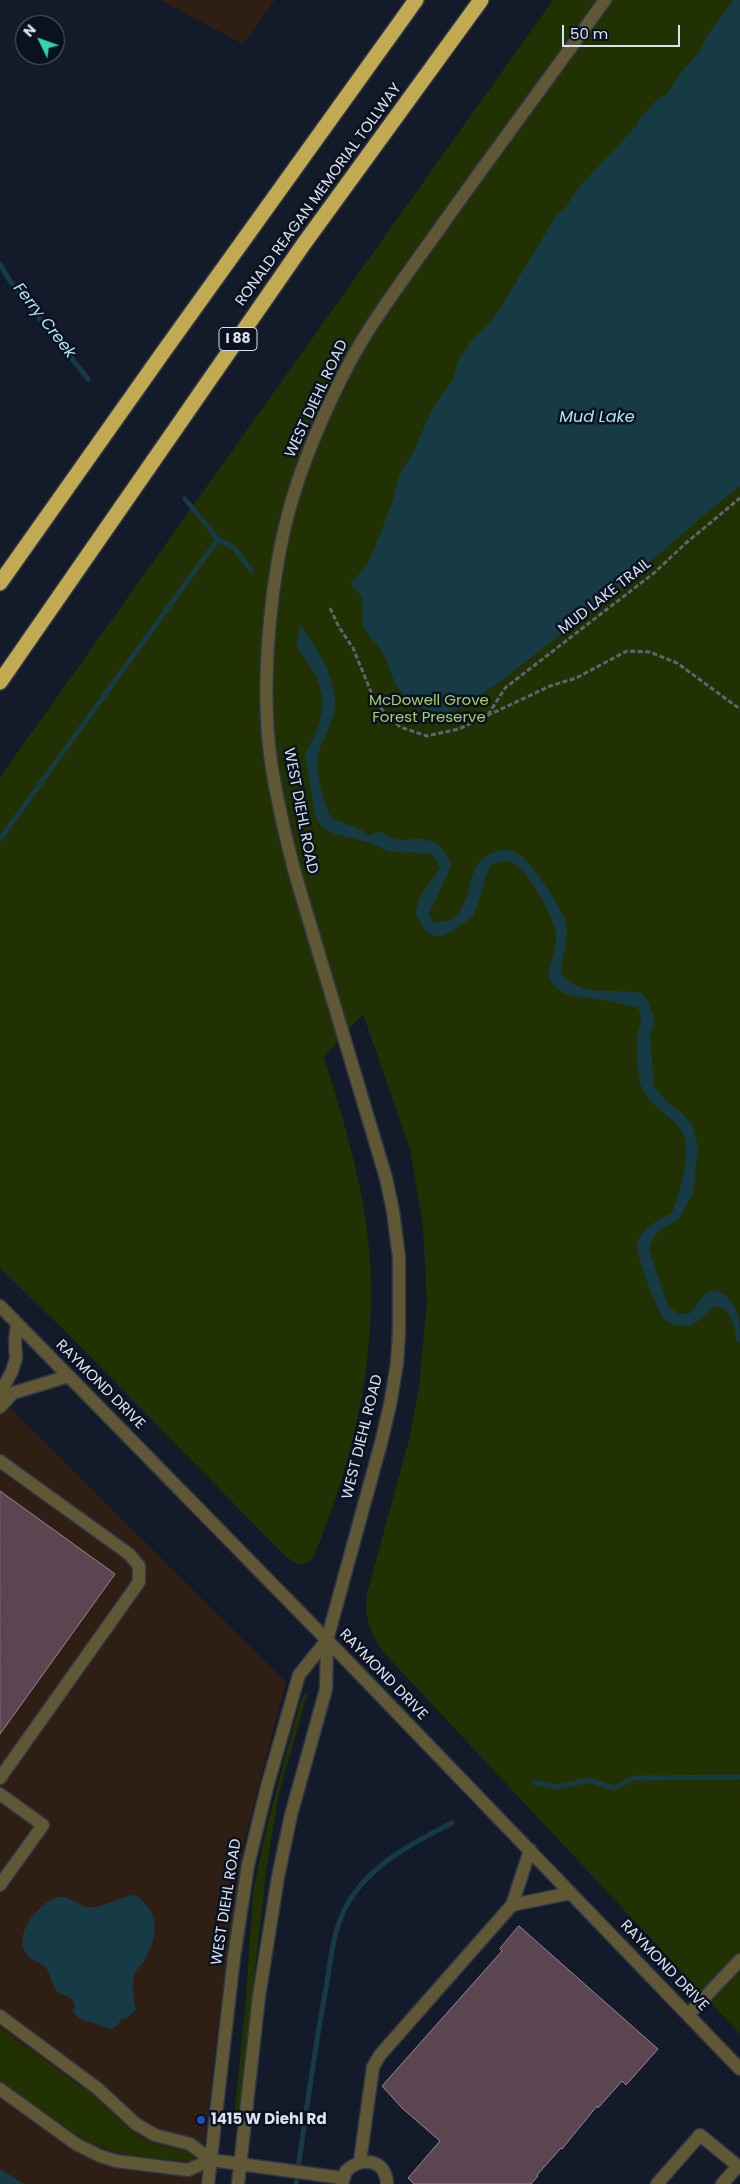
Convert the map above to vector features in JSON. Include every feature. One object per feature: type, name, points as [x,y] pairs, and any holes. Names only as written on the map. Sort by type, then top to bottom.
[{"type":"highway","points":[[0,583],[175,335],[416,0]]},
{"type":"highway","name":"RONALD REAGAN MEMORIAL TOLLWAY","points":[[0,682],[303,245],[481,0]]},
{"type":"street","name":"WEST DIEHL ROAD","points":[[238,2184],[260,1988],[275,1893],[291,1815],[326,1689],[328,1640],[390,1405],[399,1332],[400,1282],[393,1211],[386,1178],[296,877],[284,830],[271,761],[267,680],[270,631],[279,561],[292,501],[312,444],[362,340],[463,196],[605,0]]},
{"type":"street","name":"RAYMOND DRIVE","points":[[0,1306],[328,1640],[740,2069]]},
{"type":"street","points":[[0,1394],[14,1365],[17,1324]]},
{"type":"street","points":[[0,1407],[13,1393],[69,1376]]},
{"type":"street","points":[[0,1461],[129,1554],[139,1566],[139,1582],[0,1778]]},
{"type":"street","name":"WEST DIEHL ROAD","points":[[208,2184],[234,1957],[248,1864],[272,1768],[299,1676],[328,1640]]},
{"type":"street","points":[[0,1794],[43,1824],[0,1885]]},
{"type":"street","points":[[360,2161],[373,2067],[380,2056],[512,1905],[530,1850]]},
{"type":"street","points":[[512,1905],[571,1893]]},
{"type":"street","points":[[688,2015],[740,1960]]},
{"type":"street","points":[[0,2016],[98,2088],[136,2124],[155,2135],[190,2144],[211,2160]]},
{"type":"street","points":[[0,2089],[61,2134],[100,2156],[127,2163],[188,2170],[211,2160],[275,2168],[339,2180],[346,2170],[360,2161],[369,2161],[377,2164],[383,2170],[387,2184]]},
{"type":"street","points":[[657,2184],[700,2135],[738,2166],[722,2184]]},
{"type":"path","name":"MUD LAKE TRAIL","points":[[488,716],[505,688],[654,573],[686,543],[740,498]]},
{"type":"path","points":[[330,608],[339,627],[353,648],[376,704],[400,727],[427,736],[459,729],[550,686],[576,678],[627,651],[650,652],[677,663],[740,709]]},
{"type":"shaded area","points":[[160,0],[275,0],[243,44]]},
{"type":"shaded area","points":[[0,1398],[286,1682],[244,1842],[213,2065],[200,2184],[0,2184]]},
{"type":"green space","name":"McDowell Grove Forest Preserve","points":[[553,0],[740,0],[740,2034],[386,1655],[370,1626],[366,1611],[367,1594],[410,1436],[419,1386],[427,1304],[423,1226],[410,1149],[363,1014],[324,1057],[351,1148],[363,1204],[369,1249],[371,1294],[369,1339],[356,1427],[344,1471],[314,1556],[306,1563],[296,1563],[284,1555],[74,1340],[0,1268],[0,777]]},
{"type":"green space","points":[[305,1693],[307,1695],[279,1793],[267,1864],[238,2121],[233,2126],[246,1998],[253,1892],[268,1822],[299,1706]]},
{"type":"green space","points":[[0,2029],[90,2093],[139,2138],[160,2146],[195,2153],[197,2156],[195,2161],[125,2154],[108,2150],[92,2143],[59,2123],[0,2079]]},
{"type":"water","name":"Mud Lake","points":[[733,0],[740,0],[740,486],[619,589],[501,681],[471,702],[451,712],[435,712],[420,708],[417,700],[404,695],[396,686],[385,657],[363,626],[362,596],[350,584],[368,564],[390,509],[400,473],[413,453],[432,409],[453,380],[458,361],[472,340],[489,323],[502,305],[558,213],[564,210],[579,187],[637,125],[640,118],[659,98],[667,94],[681,72],[699,53],[705,39]]},
{"type":"water","points":[[300,625],[327,668],[335,697],[334,712],[317,761],[320,787],[331,818],[360,829],[369,836],[379,831],[398,840],[427,840],[442,848],[451,866],[429,914],[433,922],[444,922],[452,919],[458,913],[463,906],[475,868],[484,858],[503,850],[519,854],[538,875],[564,917],[567,935],[561,973],[568,981],[587,989],[642,993],[647,1000],[655,1020],[650,1035],[654,1086],[665,1100],[684,1115],[693,1126],[698,1147],[693,1194],[678,1220],[662,1228],[653,1238],[649,1249],[668,1306],[679,1314],[689,1314],[710,1291],[722,1293],[736,1309],[739,1321],[740,1344],[737,1342],[734,1325],[729,1315],[722,1308],[716,1306],[690,1325],[679,1325],[665,1320],[657,1305],[640,1260],[637,1246],[641,1235],[650,1226],[672,1213],[679,1193],[686,1155],[683,1133],[677,1125],[654,1105],[641,1087],[637,1051],[637,1037],[641,1019],[638,1008],[572,996],[559,990],[553,984],[548,976],[556,944],[554,927],[546,907],[533,885],[515,864],[501,862],[492,864],[473,915],[450,932],[437,936],[427,932],[415,912],[421,895],[440,868],[435,857],[429,853],[389,852],[371,843],[332,833],[322,827],[315,816],[305,754],[315,735],[322,713],[322,694],[316,675],[297,647]]},
{"type":"water","points":[[135,1895],[149,1909],[153,1916],[155,1932],[150,1950],[133,1979],[136,2010],[127,2018],[121,2019],[116,2027],[110,2029],[78,2017],[73,2011],[75,2005],[72,1999],[56,1990],[46,1968],[28,1956],[23,1948],[22,1940],[24,1931],[34,1915],[40,1908],[55,1898],[63,1897],[83,1906],[94,1907]]},
{"type":"water","points":[[0,2169],[24,2184],[0,2184]]},
{"type":"building","points":[[0,1491],[115,1574],[0,1734]]},
{"type":"building","points":[[519,1926],[658,2049],[626,2085],[622,2081],[598,2108],[597,2106],[531,2184],[414,2184],[408,2178],[440,2141],[402,2108],[382,2086],[502,1951],[500,1949]]},
{"type":"waterway","name":"Ferry Creek","points":[[0,264],[10,281],[88,379]]},
{"type":"waterway","name":"Ferry Creek","points":[[185,499],[218,539],[234,548],[252,571]]},
{"type":"waterway","points":[[0,839],[218,539]]},
{"type":"waterway","points":[[534,1782],[557,1787],[589,1780],[614,1788],[633,1778],[740,1777]]},
{"type":"waterway","points":[[296,2184],[331,1955],[343,1913],[357,1889],[381,1866],[408,1847],[452,1823]]},
{"type":"place","name":"1415 W Diehl Rd","points":[[201,2120]]}]
